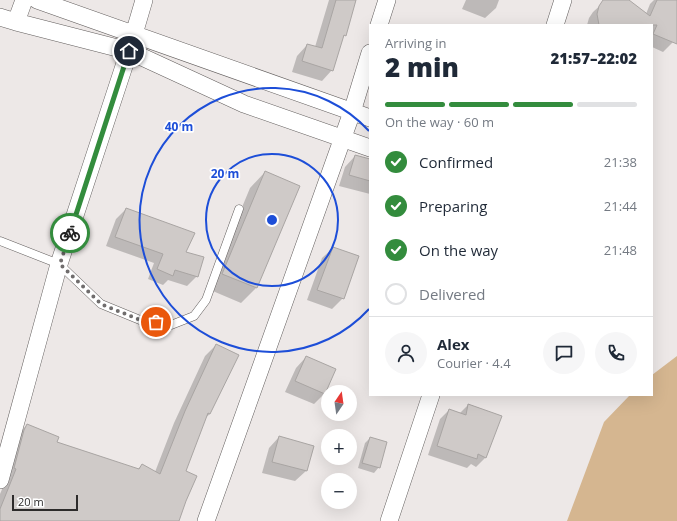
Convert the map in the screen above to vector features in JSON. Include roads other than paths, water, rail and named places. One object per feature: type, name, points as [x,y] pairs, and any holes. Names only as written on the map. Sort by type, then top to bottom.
[{"type":"street","points":[[16,22],[24,0]]},
{"type":"street","points":[[37,0],[369,118]]},
{"type":"street","points":[[0,480],[60,264],[144,0]]},
{"type":"street","points":[[379,24],[386,0]]},
{"type":"street","points":[[555,24],[563,0]]},
{"type":"street","points":[[0,17],[129,51],[244,104],[369,148]]},
{"type":"street","points":[[206,521],[352,112],[369,56]]},
{"type":"street","points":[[244,104],[254,77]]},
{"type":"street","points":[[389,521],[431,396]]},
{"type":"lane","points":[[0,241],[60,264],[101,304],[140,320],[171,325],[194,316],[206,300],[238,208]]}]
